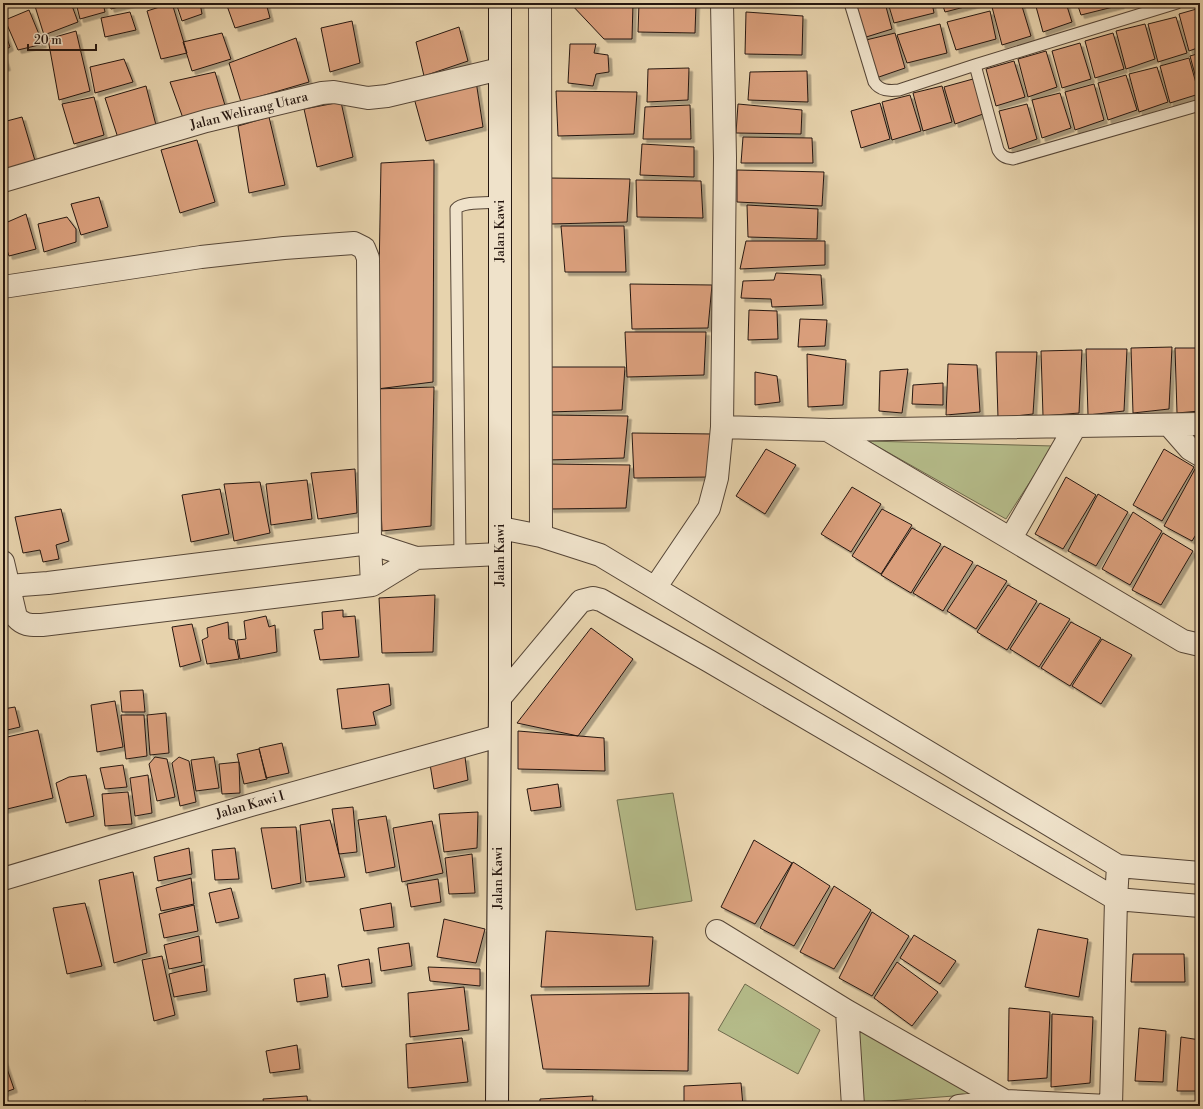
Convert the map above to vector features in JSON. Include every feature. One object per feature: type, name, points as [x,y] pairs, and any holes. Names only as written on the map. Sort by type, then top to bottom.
[{"type":"street","name":"Jalan Kawi","points":[[497,1106],[500,698],[500,3]]},
{"type":"street","points":[[540,3],[541,536]]},
{"type":"street","points":[[655,588],[709,508],[717,478],[722,427],[725,158],[722,3]]},
{"type":"street","name":"Jalan Welirang Utara","points":[[3,181],[206,121],[322,93],[334,92],[368,98],[387,96],[500,69]]},
{"type":"street","points":[[3,287],[201,257],[354,243],[364,248],[368,258],[370,543],[372,585]]},
{"type":"street","points":[[722,427],[829,430],[1200,424]]},
{"type":"street","points":[[1169,425],[1190,449],[1200,455]]},
{"type":"street","points":[[1011,538],[1075,426]]},
{"type":"street","points":[[829,430],[1183,641],[1200,645]]},
{"type":"street","points":[[500,528],[541,536],[600,555],[1118,866],[1200,873]]},
{"type":"street","points":[[8,586],[48,583],[370,543],[416,558],[500,554]]},
{"type":"street","points":[[3,562],[16,617],[20,622],[27,625],[34,625],[372,585],[416,558]]},
{"type":"street","points":[[500,698],[581,601],[587,598],[601,600],[709,661],[1116,899],[1200,906]]},
{"type":"street","points":[[709,661],[726,631]]},
{"type":"street","name":"Jalan Kawi I","points":[[3,879],[251,805],[499,736]]},
{"type":"street","points":[[959,1106],[1005,1101],[1110,1106],[1118,866]]},
{"type":"street","points":[[716,931],[847,1011],[1005,1101]]},
{"type":"street","points":[[847,1011],[853,1106]]},
{"type":"lane","points":[[850,3],[874,82],[881,89],[888,91],[899,90],[1177,3]]},
{"type":"lane","points":[[975,65],[998,150],[1001,155],[1006,158],[1013,159],[1200,105]]},
{"type":"lane","points":[[460,556],[456,209],[464,204],[500,202]]},
{"type":"green space","points":[[868,441],[1053,446],[1006,519]]},
{"type":"green space","points":[[673,793],[692,901],[636,910],[617,800]]},
{"type":"green space","points":[[745,984],[820,1030],[798,1074],[718,1030]]},
{"type":"green space","points":[[856,1026],[980,1094],[861,1103]]},
{"type":"building","points":[[34,3],[71,3],[78,22],[44,35]]},
{"type":"building","points":[[76,3],[103,3],[105,12],[80,19]]},
{"type":"building","points":[[109,3],[134,3],[111,9]]},
{"type":"building","points":[[172,3],[187,53],[161,59],[147,11]]},
{"type":"building","points":[[176,3],[200,3],[202,14],[182,21]]},
{"type":"building","points":[[226,3],[266,3],[270,18],[235,28]]},
{"type":"building","points":[[570,3],[633,3],[632,39],[604,39]]},
{"type":"building","points":[[639,3],[696,3],[695,33],[638,32]]},
{"type":"building","points":[[854,3],[885,3],[892,29],[863,38]]},
{"type":"building","points":[[888,3],[932,3],[934,13],[894,23]]},
{"type":"building","points":[[942,3],[980,3],[945,12]]},
{"type":"building","points":[[1008,3],[1021,3],[1031,36],[1002,45],[992,7]]},
{"type":"building","points":[[1035,3],[1066,3],[1072,22],[1043,32]]},
{"type":"building","points":[[1077,3],[1120,3],[1121,5],[1081,15]]},
{"type":"building","points":[[1200,8],[1200,47],[1189,51],[1179,14]]},
{"type":"building","points":[[29,10],[43,44],[18,50],[5,20]]},
{"type":"building","points":[[990,11],[996,39],[956,50],[947,22]]},
{"type":"building","points":[[130,12],[136,30],[105,37],[101,18]]},
{"type":"building","points":[[746,12],[803,16],[802,55],[745,54]]},
{"type":"building","points":[[1176,17],[1187,53],[1158,62],[1148,24]]},
{"type":"building","points":[[352,21],[360,63],[330,72],[321,28]]},
{"type":"building","points":[[940,24],[947,53],[907,63],[897,35]]},
{"type":"building","points":[[1145,24],[1155,59],[1126,69],[1116,31]]},
{"type":"building","points":[[3,27],[10,47],[3,51]]},
{"type":"building","points":[[459,27],[468,61],[424,76],[416,42]]},
{"type":"building","points":[[76,31],[90,91],[59,100],[48,39]]},
{"type":"building","points":[[222,33],[231,59],[192,71],[183,42]]},
{"type":"building","points":[[895,33],[905,68],[876,78],[866,40]]},
{"type":"building","points":[[1113,33],[1124,69],[1095,78],[1085,41]]},
{"type":"building","points":[[296,38],[309,82],[241,102],[229,63]]},
{"type":"building","points":[[1080,43],[1091,79],[1062,88],[1052,51]]},
{"type":"building","points":[[570,44],[596,44],[594,53],[608,55],[609,72],[596,74],[593,86],[568,83]]},
{"type":"building","points":[[1046,51],[1057,87],[1028,97],[1018,59]]},
{"type":"building","points":[[1200,53],[1200,93],[1190,56]]},
{"type":"building","points":[[3,54],[7,67],[3,68]]},
{"type":"building","points":[[1189,58],[1199,94],[1170,103],[1160,66]]},
{"type":"building","points":[[124,59],[133,82],[95,93],[90,67]]},
{"type":"building","points":[[1014,61],[1025,97],[996,106],[986,69]]},
{"type":"building","points":[[1157,67],[1168,102],[1139,112],[1129,74]]},
{"type":"building","points":[[689,68],[688,100],[647,102],[648,69]]},
{"type":"building","points":[[807,71],[808,102],[748,100],[750,72]]},
{"type":"building","points":[[215,72],[227,112],[184,121],[170,82]]},
{"type":"building","points":[[1126,75],[1137,110],[1108,120],[1098,83]]},
{"type":"building","points":[[973,79],[983,114],[955,124],[944,87]]},
{"type":"building","points":[[476,81],[483,127],[426,141],[414,98]]},
{"type":"building","points":[[1094,84],[1104,120],[1075,130],[1065,92]]},
{"type":"building","points":[[146,86],[157,129],[119,141],[105,98]]},
{"type":"building","points":[[942,86],[952,122],[923,131],[913,93]]},
{"type":"building","points":[[556,91],[637,92],[634,134],[558,136]]},
{"type":"building","points":[[1060,93],[1071,128],[1042,138],[1032,100]]},
{"type":"building","points":[[910,95],[921,131],[892,140],[882,102]]},
{"type":"building","points":[[94,97],[104,135],[74,144],[62,104]]},
{"type":"building","points":[[341,102],[353,157],[317,167],[304,109]]},
{"type":"building","points":[[880,103],[890,139],[861,148],[851,111]]},
{"type":"building","points":[[738,104],[802,110],[801,134],[736,133]]},
{"type":"building","points":[[1027,104],[1037,139],[1009,149],[999,111]]},
{"type":"building","points":[[690,105],[691,139],[643,139],[645,107]]},
{"type":"building","points":[[22,117],[36,164],[3,173],[3,122]]},
{"type":"building","points":[[269,117],[285,185],[249,193],[238,126]]},
{"type":"building","points":[[743,137],[812,138],[813,163],[741,163]]},
{"type":"building","points":[[197,140],[215,202],[180,213],[161,150]]},
{"type":"building","points":[[642,144],[694,147],[694,177],[640,175]]},
{"type":"building","points":[[434,160],[433,382],[377,389],[381,163]]},
{"type":"building","points":[[737,170],[824,172],[822,206],[737,202]]},
{"type":"building","points":[[549,178],[630,179],[627,222],[551,224]]},
{"type":"building","points":[[636,180],[701,181],[703,218],[637,217]]},
{"type":"building","points":[[99,197],[108,227],[81,235],[71,204]]},
{"type":"building","points":[[747,205],[818,209],[817,239],[748,237]]},
{"type":"building","points":[[26,214],[36,249],[9,256],[3,238],[3,224]]},
{"type":"building","points":[[67,217],[76,229],[76,242],[44,252],[38,224]]},
{"type":"building","points":[[561,226],[624,226],[626,272],[565,272]]},
{"type":"building","points":[[746,241],[825,241],[825,265],[740,269]]},
{"type":"building","points":[[776,273],[821,275],[823,305],[772,307],[771,299],[741,298],[743,281],[774,280]]},
{"type":"building","points":[[630,284],[712,285],[708,328],[632,329]]},
{"type":"building","points":[[749,310],[777,311],[778,339],[748,340]]},
{"type":"building","points":[[800,319],[827,320],[825,346],[798,347]]},
{"type":"building","points":[[625,332],[706,332],[704,375],[627,377]]},
{"type":"building","points":[[1172,347],[1169,409],[1133,413],[1131,348]]},
{"type":"building","points":[[1175,348],[1200,348],[1200,411],[1177,413]]},
{"type":"building","points":[[1086,349],[1127,349],[1124,411],[1088,415]]},
{"type":"building","points":[[1082,350],[1079,413],[1043,416],[1041,351]]},
{"type":"building","points":[[996,352],[1037,352],[1033,414],[998,418]]},
{"type":"building","points":[[807,354],[846,360],[843,405],[808,407]]},
{"type":"building","points":[[948,364],[977,365],[980,412],[946,415]]},
{"type":"building","points":[[544,367],[625,367],[622,410],[546,412]]},
{"type":"building","points":[[908,369],[902,413],[879,411],[880,371]]},
{"type":"building","points":[[755,372],[777,376],[780,402],[755,405]]},
{"type":"building","points":[[943,383],[943,405],[912,404],[913,385]]},
{"type":"building","points":[[434,387],[431,526],[382,531],[376,389]]},
{"type":"building","points":[[546,415],[628,416],[624,458],[548,460]]},
{"type":"building","points":[[632,433],[713,434],[710,477],[634,478]]},
{"type":"building","points":[[766,449],[796,465],[765,514],[736,496]]},
{"type":"building","points":[[1164,449],[1194,467],[1162,521],[1133,505]]},
{"type":"building","points":[[548,464],[630,465],[626,508],[550,509]]},
{"type":"building","points":[[355,469],[357,513],[318,519],[311,473]]},
{"type":"building","points":[[1195,469],[1200,472],[1200,528],[1192,541],[1164,526]]},
{"type":"building","points":[[1066,477],[1096,495],[1063,549],[1035,534]]},
{"type":"building","points":[[307,480],[312,519],[271,525],[266,484]]},
{"type":"building","points":[[260,482],[270,533],[234,541],[224,484]]},
{"type":"building","points":[[852,487],[881,504],[851,552],[821,534]]},
{"type":"building","points":[[220,489],[229,534],[191,542],[182,495]]},
{"type":"building","points":[[1098,494],[1128,512],[1096,566],[1068,551]]},
{"type":"building","points":[[61,509],[69,541],[56,545],[59,559],[43,562],[40,550],[23,553],[15,517]]},
{"type":"building","points":[[882,509],[912,525],[881,574],[852,556]]},
{"type":"building","points":[[1133,512],[1162,531],[1130,585],[1102,569]]},
{"type":"building","points":[[912,528],[941,544],[911,593],[881,575]]},
{"type":"building","points":[[1163,533],[1193,551],[1161,605],[1132,590]]},
{"type":"building","points":[[944,546],[973,562],[943,611],[913,593]]},
{"type":"building","points":[[977,565],[1007,581],[976,629],[947,611]]},
{"type":"building","points":[[1008,585],[1037,601],[1007,650],[977,632]]},
{"type":"building","points":[[435,595],[433,652],[382,653],[379,598]]},
{"type":"building","points":[[1040,603],[1070,619],[1039,667],[1010,649]]},
{"type":"building","points":[[343,610],[343,617],[355,616],[359,657],[320,660],[314,630],[323,629],[322,612]]},
{"type":"building","points":[[266,616],[269,627],[275,625],[277,652],[240,659],[237,640],[246,639],[244,621]]},
{"type":"building","points":[[228,622],[229,639],[235,640],[239,659],[207,664],[202,640],[208,637],[207,628]]},
{"type":"building","points":[[1071,622],[1101,638],[1070,686],[1041,668]]},
{"type":"building","points":[[192,624],[201,661],[180,667],[172,627]]},
{"type":"building","points":[[591,628],[633,659],[578,736],[517,723]]},
{"type":"building","points":[[1102,639],[1132,655],[1101,704],[1072,686]]},
{"type":"building","points":[[389,684],[391,705],[373,712],[376,725],[342,729],[337,689]]},
{"type":"building","points":[[143,690],[145,712],[122,712],[120,691]]},
{"type":"building","points":[[115,701],[123,747],[97,752],[91,705]]},
{"type":"building","points":[[15,707],[20,727],[3,731],[3,709]]},
{"type":"building","points":[[166,713],[169,753],[150,755],[147,715]]},
{"type":"building","points":[[121,715],[144,715],[147,756],[126,759]]},
{"type":"building","points":[[38,730],[53,798],[3,810],[3,738]]},
{"type":"building","points":[[518,731],[604,738],[605,771],[518,769]]},
{"type":"building","points":[[282,743],[289,773],[266,778],[259,748]]},
{"type":"building","points":[[259,749],[267,779],[244,784],[237,754]]},
{"type":"building","points":[[155,757],[167,759],[175,797],[157,801],[149,764]]},
{"type":"building","points":[[179,757],[189,761],[196,802],[180,806],[172,763]]},
{"type":"building","points":[[214,757],[219,788],[196,791],[191,760]]},
{"type":"building","points":[[465,757],[468,780],[434,789],[430,764]]},
{"type":"building","points":[[239,762],[240,793],[222,794],[219,764]]},
{"type":"building","points":[[123,765],[127,787],[105,789],[100,768]]},
{"type":"building","points":[[86,775],[94,816],[66,823],[56,783],[69,777]]},
{"type":"building","points":[[148,775],[152,813],[135,816],[130,778]]},
{"type":"building","points":[[558,784],[561,807],[531,811],[527,789]]},
{"type":"building","points":[[128,792],[132,824],[105,826],[102,794]]},
{"type":"building","points":[[353,807],[357,852],[339,854],[332,809]]},
{"type":"building","points":[[478,812],[477,848],[444,852],[439,814]]},
{"type":"building","points":[[386,816],[395,867],[366,873],[358,820]]},
{"type":"building","points":[[330,820],[345,877],[306,882],[300,825]]},
{"type":"building","points":[[432,821],[443,873],[402,882],[393,828]]},
{"type":"building","points":[[296,827],[301,883],[272,889],[261,828]]},
{"type":"building","points":[[754,840],[792,863],[755,924],[721,907]]},
{"type":"building","points":[[189,848],[192,874],[158,881],[154,857]]},
{"type":"building","points":[[235,848],[239,879],[215,880],[212,850]]},
{"type":"building","points":[[472,854],[475,893],[449,894],[445,858]]},
{"type":"building","points":[[793,862],[830,886],[794,946],[760,928]]},
{"type":"building","points":[[133,872],[147,953],[114,963],[99,880]]},
{"type":"building","points":[[191,878],[194,904],[161,911],[156,888]]},
{"type":"building","points":[[438,879],[441,902],[411,907],[407,884]]},
{"type":"building","points":[[834,886],[871,910],[834,969],[800,952]]},
{"type":"building","points":[[231,888],[239,918],[216,923],[209,893]]},
{"type":"building","points":[[85,903],[102,966],[67,974],[53,908]]},
{"type":"building","points":[[391,903],[394,927],[364,931],[360,909]]},
{"type":"building","points":[[194,905],[198,931],[164,938],[159,914]]},
{"type":"building","points":[[872,912],[909,936],[872,996],[839,978]]},
{"type":"building","points":[[444,919],[485,929],[476,963],[437,957]]},
{"type":"building","points":[[1038,929],[1088,939],[1079,997],[1025,987]]},
{"type":"building","points":[[546,931],[653,937],[649,986],[541,987]]},
{"type":"building","points":[[914,935],[956,961],[940,984],[900,958]]},
{"type":"building","points":[[199,936],[202,962],[169,969],[164,945]]},
{"type":"building","points":[[409,943],[412,966],[381,971],[378,948]]},
{"type":"building","points":[[1133,954],[1184,954],[1185,982],[1131,982]]},
{"type":"building","points":[[162,956],[175,1015],[154,1021],[142,960]]},
{"type":"building","points":[[369,959],[372,983],[342,987],[338,965]]},
{"type":"building","points":[[897,962],[938,992],[912,1026],[874,998]]},
{"type":"building","points":[[204,965],[207,991],[174,997],[169,974]]},
{"type":"building","points":[[428,967],[480,969],[480,986],[430,981]]},
{"type":"building","points":[[325,974],[328,997],[297,1002],[294,979]]},
{"type":"building","points":[[464,987],[469,1030],[410,1037],[408,993]]},
{"type":"building","points":[[689,993],[688,1071],[543,1069],[531,995]]},
{"type":"building","points":[[1009,1008],[1050,1012],[1047,1078],[1008,1081]]},
{"type":"building","points":[[1052,1014],[1093,1017],[1090,1083],[1051,1087]]},
{"type":"building","points":[[1139,1028],[1166,1031],[1163,1082],[1135,1081]]},
{"type":"building","points":[[1181,1037],[1200,1040],[1200,1091],[1177,1091]]},
{"type":"building","points":[[462,1038],[468,1082],[408,1088],[406,1044]]},
{"type":"building","points":[[297,1045],[300,1069],[270,1073],[266,1051]]},
{"type":"building","points":[[3,1057],[14,1089],[3,1093]]},
{"type":"building","points":[[741,1083],[743,1106],[684,1106],[684,1086]]},
{"type":"building","points":[[307,1096],[308,1106],[264,1106],[263,1099]]},
{"type":"building","points":[[593,1096],[592,1106],[540,1106],[540,1099]]},
{"type":"building","points":[[86,1101],[88,1106],[68,1106]]},
{"type":"building","points":[[465,1102],[465,1106],[429,1106]]}]
